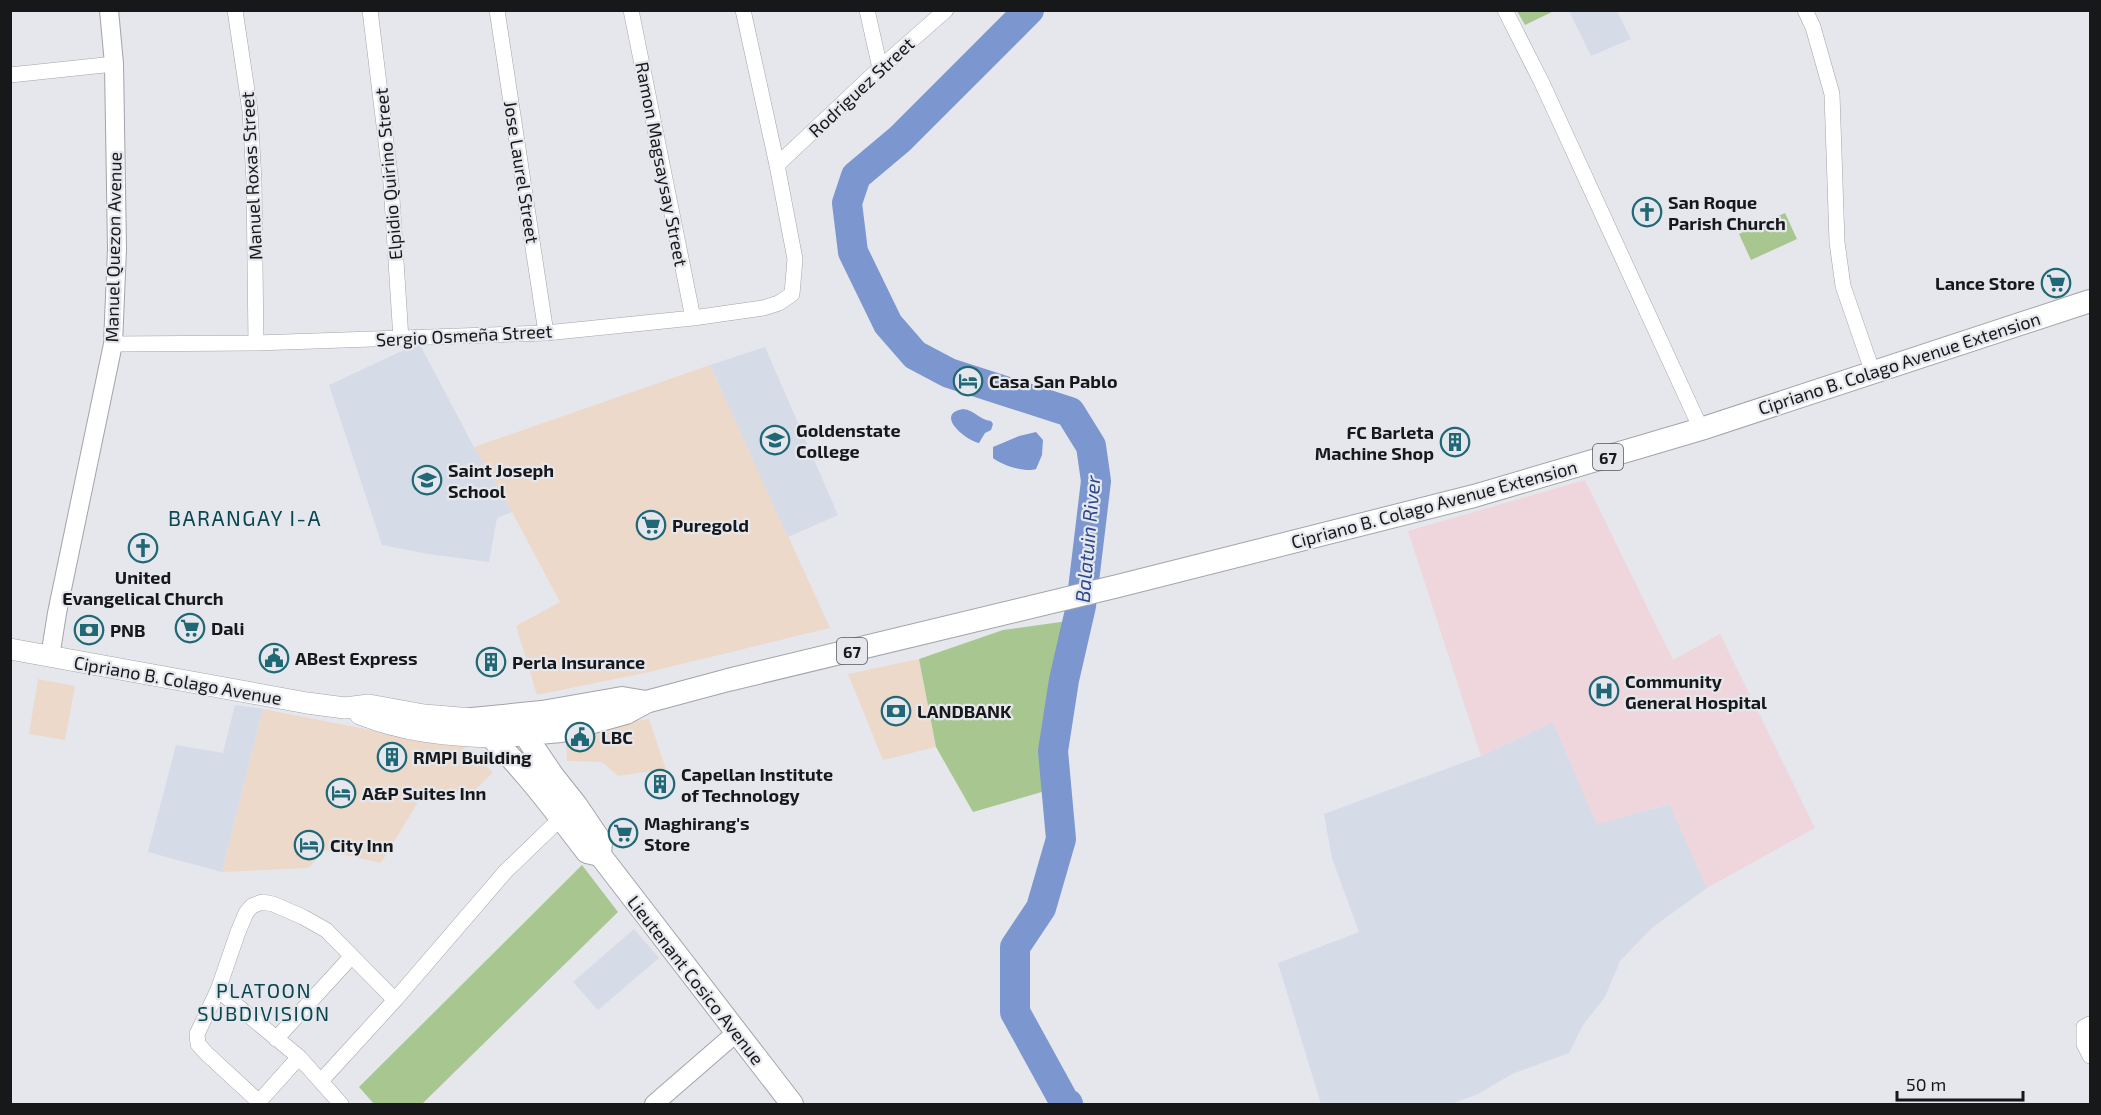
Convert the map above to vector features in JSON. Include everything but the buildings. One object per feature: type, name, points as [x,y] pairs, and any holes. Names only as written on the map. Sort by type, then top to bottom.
[{"type":"main road","name":"Cipriano B. Colago Avenue Extension","points":[[1118,586],[1463,499],[1701,429],[2091,301]]},
{"type":"main road","name":"Cipriano B. Colago Avenue","points":[[345,708],[399,728],[445,736],[493,737],[561,731],[626,713],[646,702],[1118,586]]},
{"type":"main road","name":"Cipriano B. Colago Avenue","points":[[10,649],[306,704],[345,708],[369,705],[424,715],[472,718],[542,712],[622,698],[646,702]]},
{"type":"main road","name":"Lieutenant Cosico Avenue","points":[[515,715],[525,735],[601,842],[600,855]]},
{"type":"main road","name":"Lieutenant Cosico Avenue","points":[[472,718],[493,737],[535,784],[587,852],[600,855],[792,1104]]},
{"type":"street","name":"Manuel Quezon Avenue","points":[[50,657],[57,613],[113,344],[117,249],[114,64],[109,10]]},
{"type":"street","name":"Manuel Roxas Street","points":[[235,10],[250,111],[254,181],[256,343]]},
{"type":"street","name":"Elpidio Quirino Street","points":[[370,10],[392,183],[401,339]]},
{"type":"street","name":"Jose Laurel Street","points":[[497,10],[546,333]]},
{"type":"street","name":"Ramon Magsaysay Street","points":[[632,10],[693,318]]},
{"type":"street","points":[[743,10],[777,165]]},
{"type":"street","points":[[867,10],[880,68]]},
{"type":"street","name":"Rodriguez Street","points":[[777,165],[880,68],[946,10]]},
{"type":"street","points":[[1504,10],[1542,83],[1701,429]]},
{"type":"street","points":[[1805,10],[1813,27],[1832,94],[1837,242],[1844,286],[1873,373]]},
{"type":"street","points":[[10,75],[114,64]]},
{"type":"street","name":"Sergio Osmeña Street","points":[[113,344],[256,343],[546,333],[693,318],[763,308],[779,303],[792,294],[795,275],[795,259],[777,165]]},
{"type":"street","points":[[321,1080],[506,872],[561,818]]},
{"type":"street","points":[[299,1057],[258,1103],[198,1044],[197,1034],[218,990],[246,912],[252,906],[262,902],[273,904],[326,930],[394,1000]]},
{"type":"street","points":[[276,1038],[351,957]]},
{"type":"street","points":[[218,990],[299,1057],[341,1104]]},
{"type":"street","points":[[2091,1024],[2084,1027],[2084,1044],[2091,1056]]},
{"type":"street","points":[[654,1104],[737,1032]]},
{"type":"shaded area","points":[[1569,11],[1617,11],[1631,39],[1591,56]]},
{"type":"shaded area","name":"Saint Joseph School","points":[[419,343],[474,447],[512,512],[497,518],[489,562],[382,545],[329,385]]},
{"type":"shaded area","name":"Goldenstate College","points":[[765,347],[838,515],[788,537],[710,365]]},
{"type":"shaded area","name":"Puregold","points":[[710,365],[830,628],[649,672],[537,695],[516,626],[560,602],[474,447]]},
{"type":"shaded area","name":"Community General Hospital","points":[[1585,480],[1673,660],[1720,634],[1815,828],[1707,888],[1669,804],[1597,825],[1553,722],[1481,756],[1408,531]]},
{"type":"shaded area","name":"LANDBANK","points":[[919,659],[936,747],[883,760],[848,674]]},
{"type":"shaded area","points":[[38,679],[75,686],[65,740],[29,734]]},
{"type":"shaded area","points":[[235,705],[263,709],[222,872],[148,852],[176,745],[223,753]]},
{"type":"shaded area","points":[[263,709],[417,739],[460,745],[493,772],[469,796],[427,787],[381,863],[323,850],[309,868],[222,872]]},
{"type":"shaded area","points":[[649,719],[666,769],[618,776],[602,762],[567,761],[566,740],[577,731]]},
{"type":"shaded area","points":[[1553,722],[1597,824],[1670,804],[1707,888],[1653,927],[1620,961],[1605,997],[1583,1025],[1569,1053],[1512,1074],[1478,1094],[1451,1104],[1321,1104],[1278,963],[1359,932],[1332,858],[1324,814],[1481,756]]},
{"type":"shaded area","points":[[634,929],[659,958],[598,1010],[573,982]]},
{"type":"green space","points":[[1517,11],[1554,11],[1525,25]]},
{"type":"green space","points":[[1785,213],[1797,239],[1751,260],[1739,234]]},
{"type":"green space","points":[[1068,621],[1053,718],[1045,791],[973,812],[936,747],[919,659],[1003,630]]},
{"type":"green space","points":[[582,865],[618,912],[422,1104],[374,1104],[359,1087]]},
{"type":"water","points":[[963,409],[993,424],[991,430],[985,433],[979,443],[960,432],[952,421],[951,416]]},
{"type":"water","points":[[1036,432],[1043,440],[1042,455],[1036,469],[1014,468],[993,458],[993,447],[1019,436]]},
{"type":"waterway","name":"Balatuin River","points":[[1029,10],[900,139],[856,176],[847,203],[853,252],[888,324],[915,355],[949,373],[1070,412],[1091,446],[1096,481],[1081,606],[1064,680],[1053,751],[1061,839],[1041,908],[1015,947],[1015,1012],[1065,1103],[1068,1104]]},
{"type":"place","name":"San Roque Parish Church","points":[[1647,212]]},
{"type":"place","name":"Lance Store","points":[[2056,283]]},
{"type":"place","name":"Casa San Pablo","points":[[968,381]]},
{"type":"place","name":"Goldenstate College","points":[[775,440]]},
{"type":"place","name":"FC Barleta Machine Shop","points":[[1455,442]]},
{"type":"place","name":"Saint Joseph School","points":[[427,480]]},
{"type":"place","name":"Puregold","points":[[651,525]]},
{"type":"place","name":"United Evangelical Church","points":[[143,548]]},
{"type":"place","name":"Dali","points":[[190,628]]},
{"type":"place","name":"PNB","points":[[89,630]]},
{"type":"place","name":"ABest Express","points":[[274,658]]},
{"type":"place","name":"Perla Insurance","points":[[491,662]]},
{"type":"place","name":"Community General Hospital","points":[[1604,691]]},
{"type":"place","name":"LANDBANK","points":[[896,711]]},
{"type":"place","name":"LBC","points":[[580,737]]},
{"type":"place","name":"RMPI Building","points":[[392,757]]},
{"type":"place","name":"Capellan Institute of Technology","points":[[660,784]]},
{"type":"place","name":"A&P Suites Inn","points":[[341,793]]},
{"type":"place","name":"Maghirang's Store","points":[[623,833]]},
{"type":"place","name":"City Inn","points":[[309,845]]},
{"type":"district","name":"BARANGAY I-A","points":[[245,517]]},
{"type":"district","name":"PLATOON SUBDIVISION","points":[[264,1002]]}]
